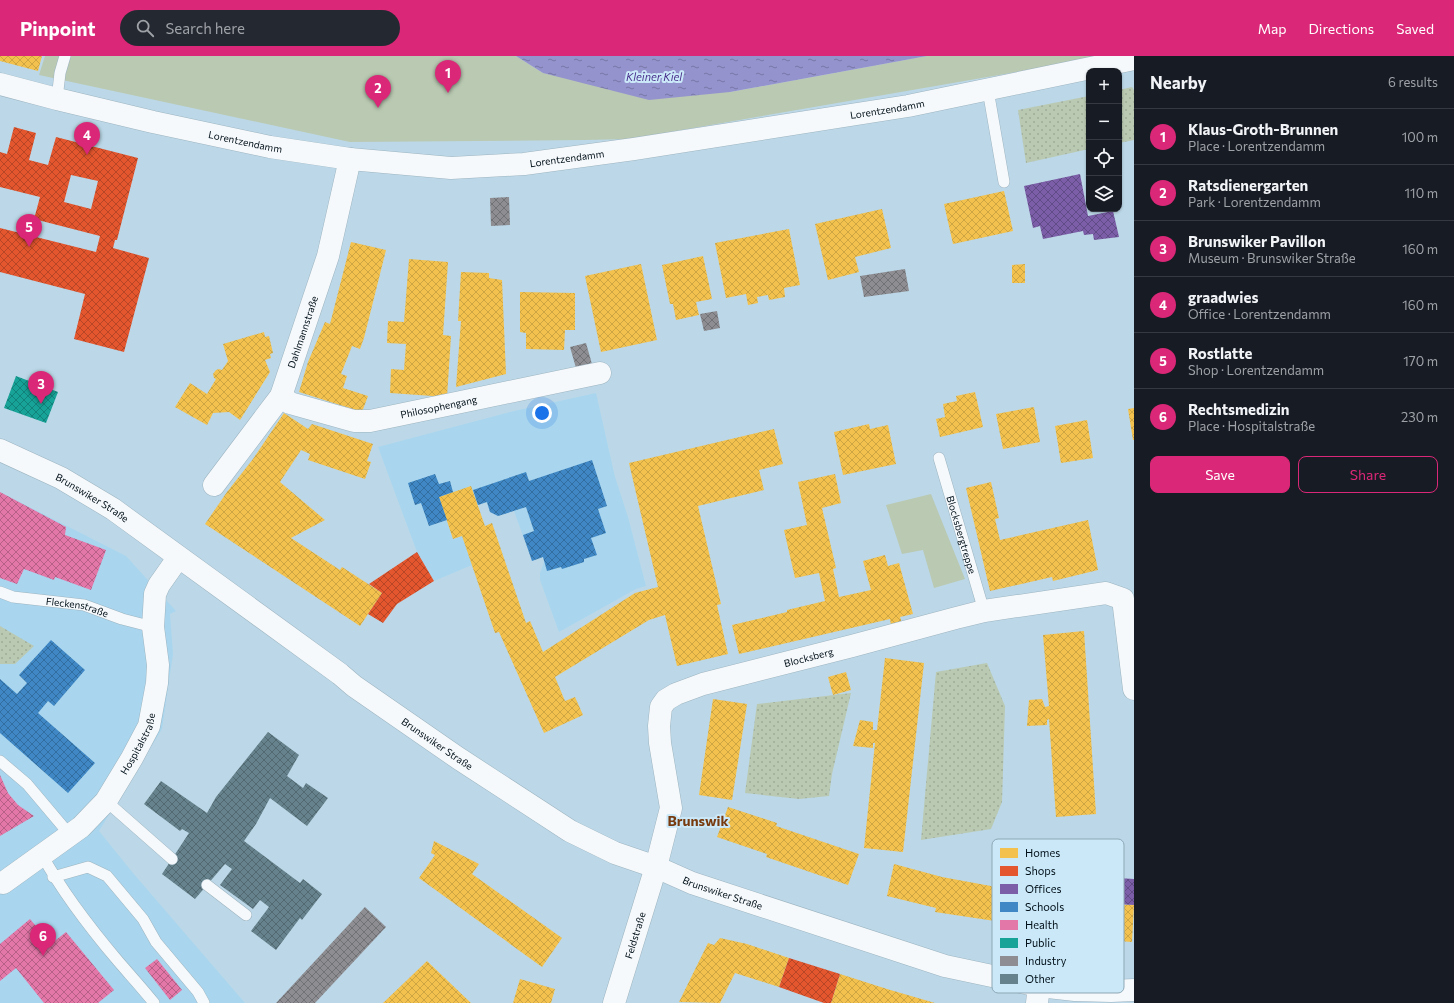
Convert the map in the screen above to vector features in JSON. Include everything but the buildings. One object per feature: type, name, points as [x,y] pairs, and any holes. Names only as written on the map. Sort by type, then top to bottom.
[{"type":"street","name":"Lorentzendamm","points":[[0,84],[153,122],[270,147],[350,159],[451,168],[524,164],[645,148],[908,106],[1134,59]]},
{"type":"street","name":"Dahlmannstraße","points":[[214,485],[281,396],[328,256],[350,159]]},
{"type":"street","name":"Philosophengang","points":[[281,396],[290,403],[354,421],[370,421],[600,373]]},
{"type":"street","name":"Brunswiker Straße","points":[[0,450],[61,478],[113,509],[178,558],[202,580],[250,618],[325,671],[354,686],[458,758],[570,830],[615,853],[656,867],[708,889],[992,980]]},
{"type":"street","name":"Hospitalstraße","points":[[2,885],[80,827],[106,801],[132,758],[149,726],[157,683],[158,665],[153,627],[155,594],[159,585],[178,558]]},
{"type":"street","name":"Blocksberg","points":[[656,867],[671,808],[660,743],[659,726],[661,707],[666,700],[676,694],[703,684],[984,611],[1106,593],[1123,599],[1134,689]]},
{"type":"street","name":"Feldstraße","points":[[614,1003],[656,867]]},
{"type":"street","name":"Brunswiker Straße","points":[[1124,990],[1134,990]]},
{"type":"lane","points":[[57,99],[60,73],[65,56]]},
{"type":"lane","points":[[988,90],[1004,182]]},
{"type":"lane","name":"Blocksbergtreppe","points":[[939,458],[984,611]]},
{"type":"lane","name":"Fleckenstraße","points":[[0,592],[13,597],[84,605],[122,619],[153,627]]},
{"type":"lane","points":[[0,761],[27,784],[70,835]]},
{"type":"lane","points":[[106,801],[172,859]]},
{"type":"lane","points":[[42,856],[53,876],[118,960],[154,1003]]},
{"type":"lane","points":[[53,876],[88,866],[107,876],[143,919],[156,942],[198,992],[204,1003]]},
{"type":"lane","points":[[207,885],[246,915]]},
{"type":"shaded area","points":[[596,393],[615,477],[628,517],[646,586],[636,589],[559,632],[540,580],[540,573],[544,562],[543,557],[532,561],[514,511],[498,516],[490,512],[486,502],[445,516],[453,539],[462,536],[472,565],[434,581],[417,552],[378,447],[514,411]]},
{"type":"shaded area","points":[[0,492],[126,556],[176,611],[170,614],[173,654],[162,729],[99,831],[133,873],[245,1003],[0,1003]]},
{"type":"green space","points":[[45,56],[516,56],[543,73],[730,92],[927,56],[1100,56],[1080,61],[630,139],[350,142],[39,75]]},
{"type":"green space","points":[[1132,87],[1134,90],[1134,140],[1122,142],[1122,104],[1122,89]]},
{"type":"green space","points":[[1086,97],[1086,150],[1026,163],[1018,110]]},
{"type":"green space","points":[[931,494],[965,579],[934,588],[923,550],[902,554],[886,505]]},
{"type":"green space","points":[[0,626],[34,646],[15,664],[0,664]]},
{"type":"green space","points":[[987,663],[1005,706],[1002,802],[991,829],[921,840],[936,672]]},
{"type":"green space","points":[[851,693],[832,774],[829,796],[799,799],[745,793],[757,704]]},
{"type":"water","name":"Kleiner Kiel","points":[[516,56],[927,56],[730,92],[649,100],[543,73]]},
{"type":"place","name":"Klaus-Groth-Brunnen","points":[[448,93]]},
{"type":"place","name":"Ratsdienergarten","points":[[378,108]]},
{"type":"place","name":"graadwies","points":[[87,155]]},
{"type":"place","name":"Rostlatte","points":[[29,247]]},
{"type":"place","name":"Brunswiker Pavillon","points":[[41,404]]},
{"type":"place","name":"Rechtsmedizin","points":[[43,956]]},
{"type":"district","name":"Brunswik","points":[[698,821]]}]
